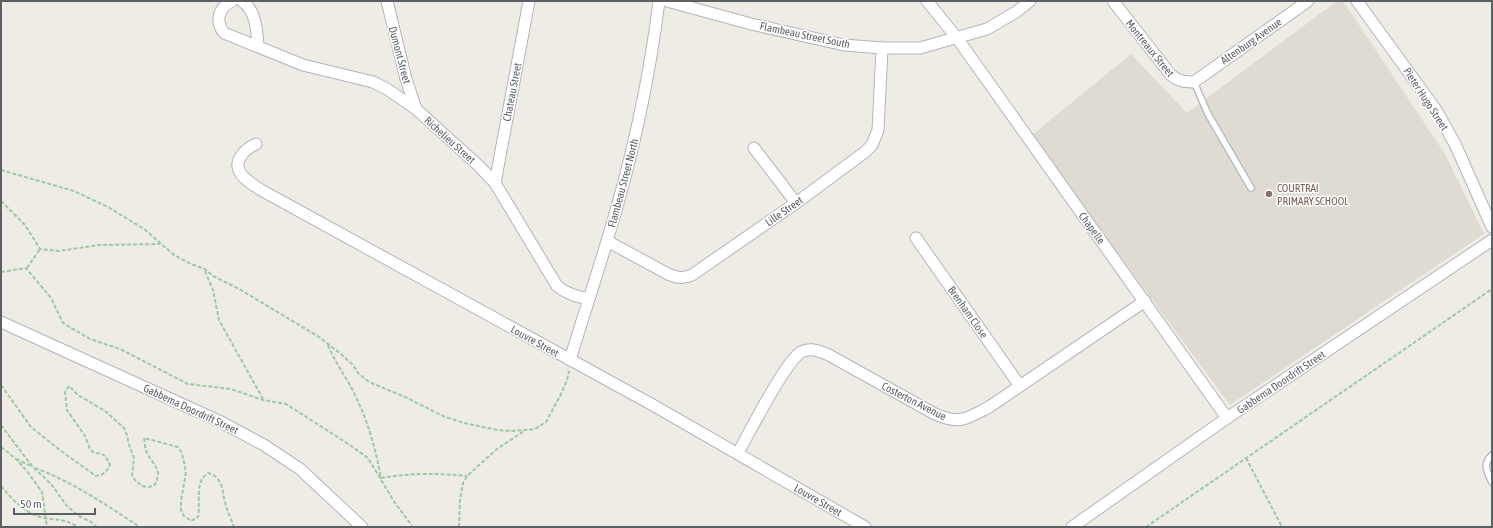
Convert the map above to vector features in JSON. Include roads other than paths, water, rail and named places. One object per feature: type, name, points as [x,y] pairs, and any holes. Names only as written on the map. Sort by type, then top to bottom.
[{"type":"street","name":"Richelieu Street","points":[[232,1],[220,11],[218,20],[224,33],[303,65],[373,82],[416,109],[479,166],[495,183],[557,286],[564,292],[588,299]]},
{"type":"street","points":[[242,1],[248,6],[253,14],[258,46]]},
{"type":"street","name":"Dumont Street","points":[[387,1],[406,79],[416,109]]},
{"type":"street","name":"Chateau Street","points":[[495,183],[529,1]]},
{"type":"street","name":"Flambeau Street North","points":[[570,360],[607,241],[636,130],[654,44],[659,1]]},
{"type":"street","name":"Flambeau Street South","points":[[667,1],[751,24],[844,45],[882,48],[920,48],[987,29],[1016,12],[1030,1]]},
{"type":"street","name":"Chapelle","points":[[927,1],[957,38],[1227,418]]},
{"type":"street","name":"Montreaux Street","points":[[1113,1],[1171,75],[1181,82],[1194,82]]},
{"type":"street","name":"Altenburg Avenue","points":[[1194,82],[1308,1]]},
{"type":"street","name":"Pieter Hugo Street","points":[[1357,1],[1436,110],[1455,144],[1492,228]]},
{"type":"street","name":"Lille Street","points":[[607,241],[668,274],[677,278],[686,278],[796,203],[865,152],[875,139],[878,130],[882,48]]},
{"type":"street","name":"Louvre Street","points":[[256,144],[241,154],[238,167],[241,174],[261,190],[738,453],[865,527]]},
{"type":"street","points":[[754,148],[796,203]]},
{"type":"street","name":"Brenham Close","points":[[916,238],[1020,386]]},
{"type":"street","name":"Gabbema Doordrift Street","points":[[1072,527],[1227,418],[1492,240]]},
{"type":"street","name":"Costerton Avenue","points":[[738,453],[788,367],[794,358],[801,352],[815,350],[827,354],[935,414],[953,421],[963,420],[1020,386],[1144,301]]},
{"type":"street","name":"Gabbema Doordrift Street","points":[[1,322],[221,422],[264,445],[300,468],[362,527]]},
{"type":"lane","points":[[1194,82],[1208,114],[1251,188]]},
{"type":"lane","points":[[1492,455],[1486,462],[1486,468],[1492,482]]},
{"type":"place","name":"COURTRAI PRIMARY SCHOOL","points":[[1269,194]]}]
